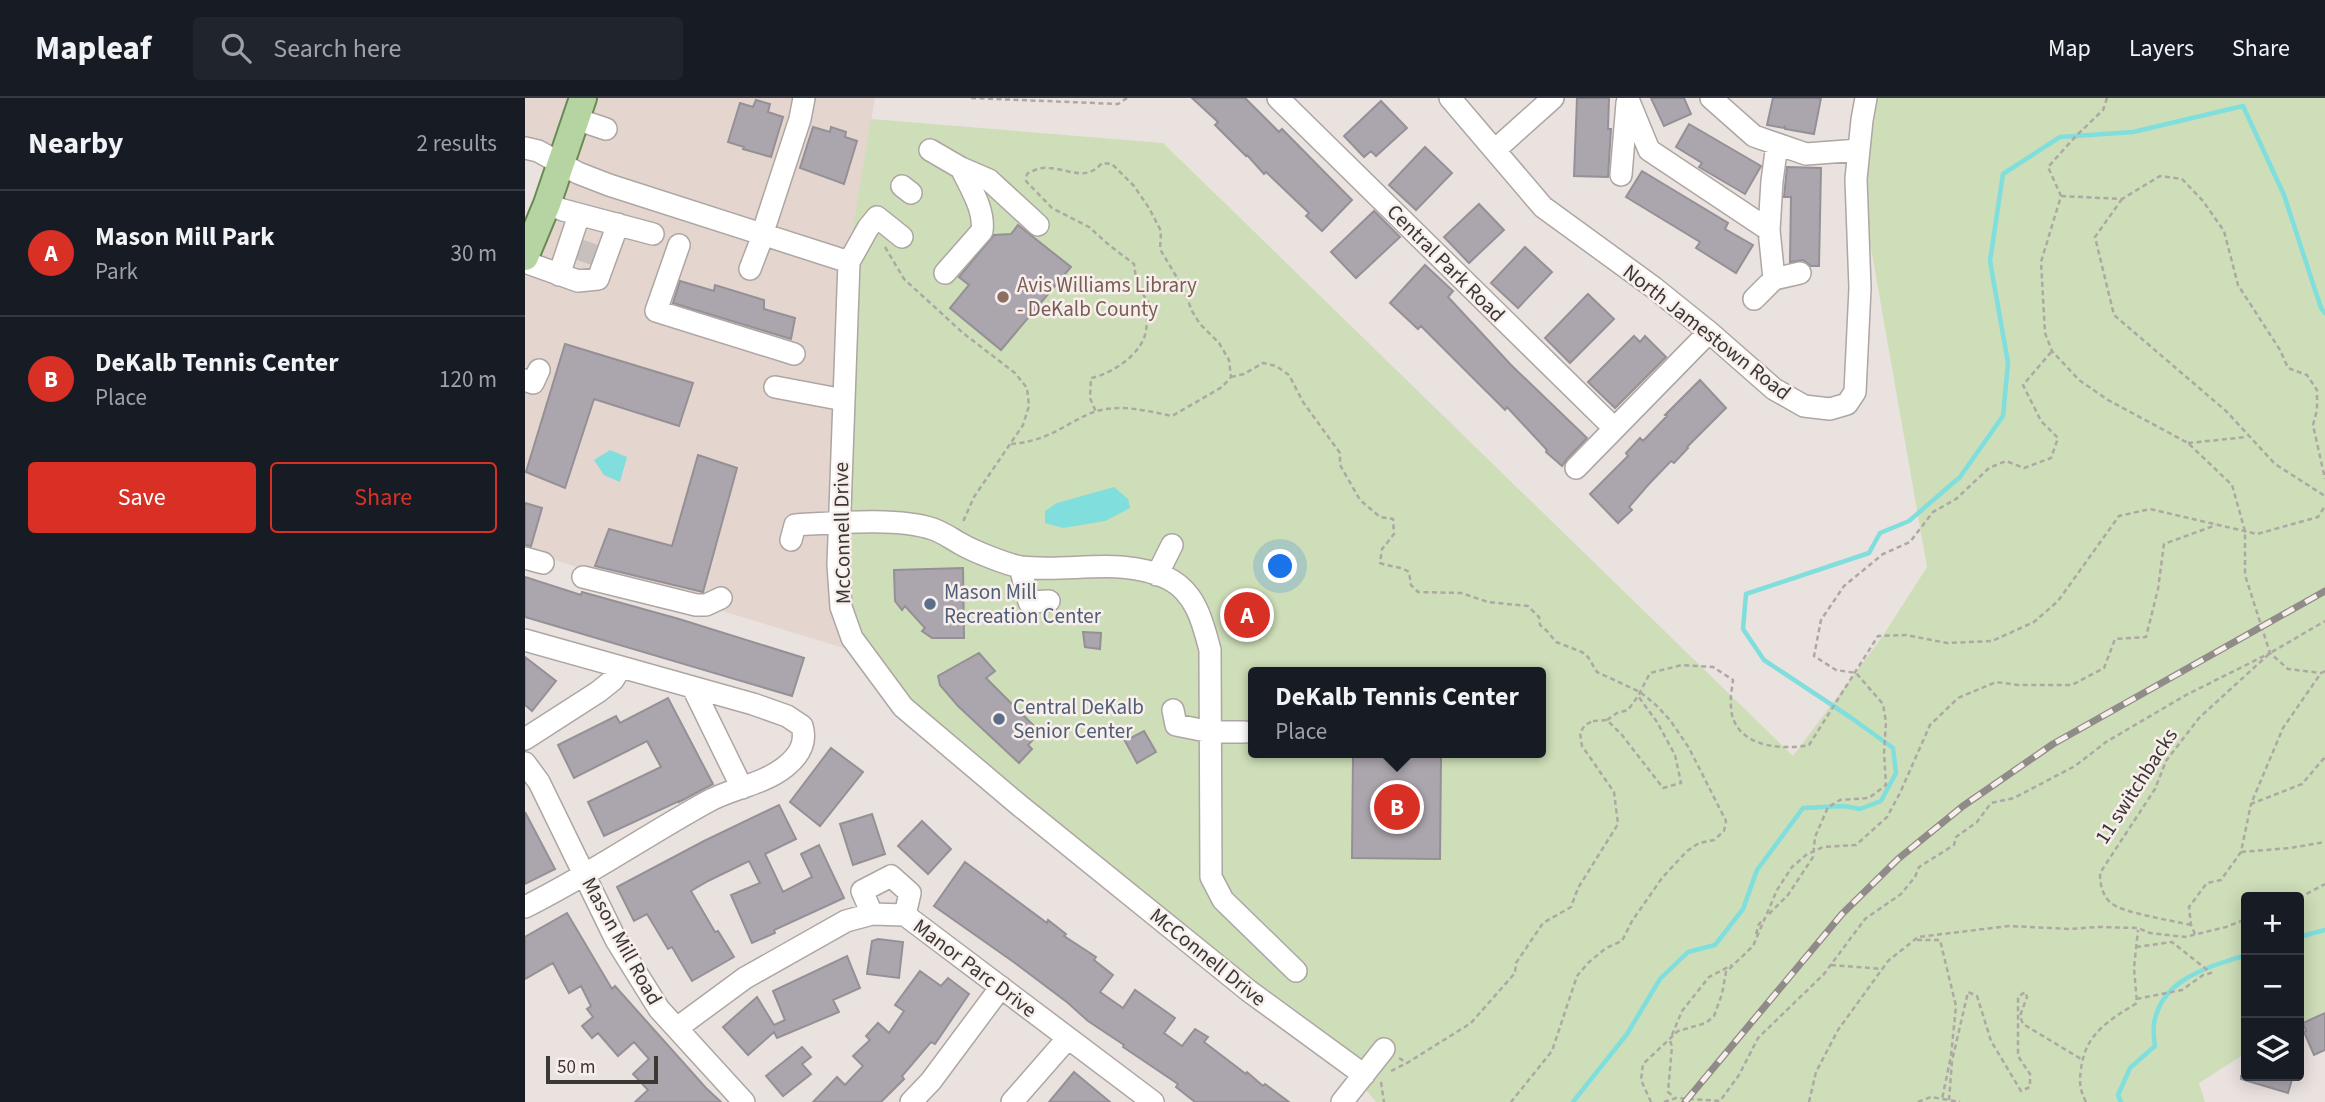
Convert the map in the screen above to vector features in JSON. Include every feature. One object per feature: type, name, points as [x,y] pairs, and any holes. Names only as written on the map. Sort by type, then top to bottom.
[{"type":"main road","points":[[525,260],[580,108]]},
{"type":"street","points":[[750,269],[800,119],[804,98]]},
{"type":"street","name":"Central Park Road","points":[[1278,98],[1614,428]]},
{"type":"street","name":"North Jamestown Road","points":[[1450,98],[1543,207],[1653,287],[1774,389],[1804,406],[1830,409],[1847,404],[1856,392],[1860,288],[1856,178],[1866,98]]},
{"type":"street","points":[[1495,150],[1553,98]]},
{"type":"street","points":[[1711,98],[1754,136],[1807,154],[1859,150]]},
{"type":"street","points":[[1627,99],[1649,150],[1769,230]]},
{"type":"street","points":[[1621,175],[1627,99]]},
{"type":"street","points":[[580,108],[606,129]]},
{"type":"street","points":[[1774,279],[1769,230],[1777,144]]},
{"type":"street","points":[[525,148],[538,151],[609,185],[849,262],[868,228],[889,227]]},
{"type":"street","points":[[930,150],[989,180],[1038,225]]},
{"type":"street","points":[[945,272],[964,239],[982,231],[983,226],[977,202],[961,168]]},
{"type":"street","points":[[573,273],[596,223],[609,185]]},
{"type":"street","points":[[547,204],[596,223],[653,234]]},
{"type":"street","points":[[525,260],[598,279],[596,223]]},
{"type":"street","points":[[679,246],[656,311],[794,354]]},
{"type":"street","name":"McConnell Drive","points":[[849,262],[838,565],[841,607],[852,638],[904,707],[1019,805],[1249,991],[1372,1076]]},
{"type":"street","points":[[1754,299],[1774,279],[1800,273]]},
{"type":"street","points":[[1576,468],[1709,332]]},
{"type":"street","points":[[775,387],[843,400]]},
{"type":"street","points":[[791,540],[795,525],[911,524],[930,528],[963,545],[1020,567],[1137,568],[1171,580],[1193,600],[1203,621],[1210,650],[1211,877],[1223,900],[1241,906],[1296,971]]},
{"type":"street","points":[[1157,575],[1173,545]]},
{"type":"street","points":[[1020,567],[1030,602],[1049,601]]},
{"type":"street","points":[[583,577],[696,605],[706,605],[721,598]]},
{"type":"street","points":[[525,640],[787,716],[802,726],[805,737],[803,746],[787,765],[767,779],[710,800],[585,876],[525,907]]},
{"type":"street","points":[[525,739],[598,692],[613,680],[621,667]]},
{"type":"street","points":[[693,688],[742,788]]},
{"type":"street","points":[[1173,710],[1176,725],[1211,733],[1245,732]]},
{"type":"street","name":"Mason Mill Road","points":[[525,763],[539,782],[616,940],[659,1009],[744,1102]]},
{"type":"street","points":[[872,914],[862,891],[891,876],[910,893],[905,915]]},
{"type":"street","name":"Manor Parc Drive","points":[[677,1028],[745,978],[846,921],[872,914],[905,915],[1153,1102]]},
{"type":"street","points":[[911,1102],[931,1081],[1001,987]]},
{"type":"street","points":[[1012,1102],[1068,1038]]},
{"type":"street","points":[[1342,1102],[1372,1076],[1384,1049]]},
{"type":"path","points":[[971,98],[1118,104],[1128,98]]},
{"type":"path","points":[[2107,98],[2103,110],[2049,167],[2061,196],[2041,262],[2045,333],[2052,351],[2079,380],[2108,400],[2188,443],[2232,485],[2245,531],[2245,575],[2270,653],[2288,669],[2323,672]]},
{"type":"path","points":[[1096,412],[1090,398],[1091,379],[1109,372],[1138,349],[1145,336],[1150,305],[1137,285],[1134,264],[1089,227],[1052,208],[1026,181],[1027,174],[1044,168],[1086,175],[1102,163],[1112,164],[1134,186],[1161,231],[1160,249],[1183,288],[1192,311],[1200,324],[1219,343],[1229,360],[1231,377]]},
{"type":"path","points":[[2325,479],[2313,425],[2317,410],[2317,390],[2307,375],[2288,368],[2280,350],[2238,285],[2224,231],[2203,201],[2182,178],[2159,176],[2122,199],[2095,237],[2115,315],[2226,411],[2275,464],[2325,496]]},
{"type":"path","points":[[2061,196],[2122,199]]},
{"type":"path","points":[[889,227],[884,240],[886,251],[904,279],[964,333],[1015,373],[1027,388],[1029,406],[1023,425],[974,497],[960,529]]},
{"type":"path","points":[[1767,916],[1788,895],[1813,857],[1815,837],[1828,807],[1840,800],[1869,798],[1886,785],[1886,722],[1883,704],[1856,673],[1836,670],[1814,656],[1821,620],[1844,586],[1884,554],[1910,542],[1933,512],[1956,499],[1989,468],[2006,460],[2024,468],[2051,458],[2058,438],[2041,421],[2023,385],[2052,351]]},
{"type":"path","points":[[1011,444],[1045,437],[1079,418],[1116,408],[1136,408],[1173,415],[1222,387],[1231,377],[1244,374],[1263,363],[1276,366],[1289,375],[1303,402],[1340,453],[1340,465],[1360,500],[1380,517],[1393,519],[1394,534],[1382,549],[1380,563],[1409,572],[1411,585],[1418,592],[1461,593],[1488,603],[1528,606],[1535,610],[1540,625],[1556,642],[1582,652],[1597,672],[1639,694],[1670,720],[1689,748],[1726,821],[1724,831],[1714,840],[1699,843],[1687,851],[1648,897],[1622,941],[1607,948],[1577,976],[1552,1051],[1511,1102]]},
{"type":"path","points":[[2188,443],[2249,437]]},
{"type":"path","points":[[1389,1072],[1471,1023],[1515,973],[1516,963],[1543,923],[1570,907],[1578,888],[1618,824],[1614,792],[1582,746],[1580,733],[1585,725],[1593,721],[1608,720],[1617,713],[1628,710],[1650,673],[1682,665],[1713,667],[1733,680],[1731,710],[1739,732],[1761,746],[1794,748],[1809,745],[1878,636],[1906,635],[1947,643],[1992,640],[2034,622],[2058,601],[2119,516],[2150,509],[2257,534],[2318,517],[2325,506]]},
{"type":"path","points":[[1651,1102],[1641,1080],[1643,1064],[1678,1031],[1706,1023],[1714,1016],[1726,972],[1750,950],[1777,890],[1791,867],[1806,855],[1823,847],[1856,845],[1887,817],[1930,725],[1958,698],[1996,682],[2018,685],[2072,685],[2104,668],[2115,639],[2146,637],[2158,589],[2164,544],[2216,525]]},
{"type":"path","name":"11 switchbacks","points":[[2191,925],[2112,904],[2100,887],[2100,873],[2155,789],[2166,761],[2199,718],[2270,653],[2325,621]]},
{"type":"path","points":[[1664,1102],[1676,1098],[1720,1101],[1739,1075],[1758,1038],[1824,974],[1865,919],[1901,894],[1915,877],[1919,867],[1954,845],[1956,837],[1977,822],[1991,803],[2014,798],[2064,772],[2106,742],[2186,695],[2270,653]]},
{"type":"path","points":[[2195,934],[2189,907],[2207,883],[2221,880],[2241,852],[2251,804],[2283,728],[2323,672]]},
{"type":"path","points":[[1608,720],[1663,788],[1681,783],[1675,755],[1639,694]]},
{"type":"path","points":[[2251,804],[2302,784],[2325,757]]},
{"type":"path","points":[[2241,852],[2325,842]]},
{"type":"path","points":[[2304,895],[2325,884]]},
{"type":"path","points":[[1809,1102],[1816,1072],[1838,1030],[1888,961],[1918,937],[2009,926],[2138,928],[2150,933],[2185,937],[2241,921]]},
{"type":"path","points":[[2086,1102],[2079,1088],[2082,1056],[2094,1034],[2105,1023],[2137,1003],[2134,968],[2138,928]]},
{"type":"path","points":[[1915,940],[1940,940],[1956,1006],[1951,1056],[1942,1099]]},
{"type":"path","points":[[2136,947],[2172,942],[2211,973],[2203,975],[2182,990],[2136,999]]},
{"type":"path","points":[[1676,1098],[1668,1092],[1671,1038],[1682,1012],[1709,977],[1738,962]]},
{"type":"path","points":[[1831,965],[1883,970]]},
{"type":"path","points":[[1949,1100],[1952,1061],[1968,992],[1977,996],[1991,1041],[2021,1091],[2030,1087],[2030,1074],[2018,1056],[2018,997],[2025,992],[2027,997],[2021,1016],[2022,1024],[2081,1059]]},
{"type":"path","points":[[1384,1049],[1407,1063]]},
{"type":"path","points":[[1372,1076],[1384,1102]]},
{"type":"path","points":[[1918,1102],[1931,1097],[1960,1102]]},
{"type":"shaded area","points":[[525,98],[875,98],[847,262],[847,649],[525,551],[525,263],[565,154],[525,142]]},
{"type":"green space","points":[[1871,98],[2325,98],[2325,1013],[2304,1023],[2304,892],[2241,892],[2241,1056],[2199,1083],[2205,1102],[1376,1102],[1352,1073],[847,649],[847,262],[871,119],[1163,143],[1793,756],[1882,637],[1927,567],[1861,191]]},
{"type":"water","points":[[610,450],[627,457],[620,482],[604,475],[594,460]]},
{"type":"water","points":[[1114,487],[1128,499],[1130,508],[1105,521],[1063,528],[1045,523],[1045,511],[1057,503]]},
{"type":"building","points":[[1192,98],[1245,98],[1279,132],[1282,129],[1352,200],[1322,231],[1306,216],[1309,213],[1266,172],[1264,174],[1215,125],[1218,122]]},
{"type":"building","points":[[1577,98],[1609,98],[1608,129],[1611,129],[1608,177],[1574,176]]},
{"type":"building","points":[[1651,98],[1684,98],[1691,114],[1664,126]]},
{"type":"building","points":[[1773,98],[1821,98],[1814,134],[1785,129],[1785,126],[1767,125]]},
{"type":"building","points":[[756,100],[770,104],[768,112],[783,117],[771,157],[728,142],[740,103],[753,107]]},
{"type":"building","points":[[1381,101],[1407,128],[1376,156],[1371,151],[1364,157],[1344,136]]},
{"type":"building","points":[[1689,124],[1761,166],[1745,194],[1699,167],[1702,163],[1676,147]]},
{"type":"building","points":[[813,127],[830,132],[831,127],[846,132],[845,137],[857,141],[844,184],[800,168]]},
{"type":"building","points":[[1425,147],[1452,173],[1416,210],[1389,185]]},
{"type":"building","points":[[1787,167],[1821,168],[1819,266],[1811,266],[1803,260],[1790,262],[1791,197],[1784,197]]},
{"type":"building","points":[[1642,171],[1728,223],[1725,229],[1753,245],[1736,273],[1696,248],[1700,242],[1626,197]]},
{"type":"building","points":[[1479,204],[1504,230],[1469,263],[1444,237]]},
{"type":"building","points":[[1374,211],[1400,237],[1356,278],[1331,252]]},
{"type":"building","name":"Avis Williams Library - DeKalb County","points":[[1018,225],[1071,267],[1001,350],[950,308],[969,285],[959,277],[994,235],[1011,234]]},
{"type":"building","points":[[1525,247],[1552,272],[1518,308],[1491,283]]},
{"type":"building","points":[[1425,265],[1453,291],[1448,297],[1511,365],[1587,438],[1562,466],[1546,452],[1507,407],[1505,410],[1421,326],[1418,329],[1390,303]]},
{"type":"building","points":[[680,281],[714,291],[715,285],[764,300],[764,309],[795,318],[791,339],[673,303]]},
{"type":"building","points":[[1588,294],[1614,319],[1570,363],[1545,338]]},
{"type":"building","points":[[1634,336],[1640,342],[1645,336],[1666,357],[1615,408],[1588,382]]},
{"type":"building","points":[[565,344],[693,383],[679,426],[594,399],[565,488],[526,472]]},
{"type":"building","points":[[1700,380],[1726,408],[1674,463],[1671,461],[1648,485],[1629,507],[1632,510],[1618,523],[1590,494],[1628,456],[1626,453],[1640,438],[1643,441]]},
{"type":"building","points":[[698,455],[737,468],[703,592],[595,566],[609,529],[672,546]]},
{"type":"building","points":[[525,503],[542,508],[531,546],[525,545]]},
{"type":"building","name":"Mason Mill Recreation Center","points":[[963,568],[964,638],[932,638],[922,631],[925,628],[905,606],[902,610],[895,601],[894,570]]},
{"type":"building","points":[[525,577],[581,595],[582,592],[679,619],[804,658],[792,696],[525,617]]},
{"type":"building","points":[[1083,632],[1101,633],[1100,649],[1085,647]]},
{"type":"building","name":"Central DeKalb Senior Center","points":[[979,653],[995,671],[986,678],[1040,732],[1028,745],[1032,749],[1019,763],[958,706],[940,685],[938,676]]},
{"type":"building","points":[[525,657],[556,681],[532,711],[525,705]]},
{"type":"building","points":[[668,698],[713,784],[604,836],[588,802],[661,767],[647,741],[574,778],[558,745],[616,716],[620,723]]},
{"type":"building","points":[[1144,731],[1156,752],[1137,763],[1125,741]]},
{"type":"building","points":[[831,748],[863,772],[820,826],[790,802]]},
{"type":"building","points":[[1353,758],[1441,758],[1440,859],[1352,858]]},
{"type":"building","points":[[779,805],[796,839],[765,854],[783,892],[812,877],[801,854],[819,845],[844,898],[752,943],[731,895],[760,883],[749,861],[708,881],[691,891],[715,932],[718,931],[734,957],[692,981],[672,947],[668,949],[647,914],[634,921],[617,887]]},
{"type":"building","points":[[525,812],[555,869],[525,884]]},
{"type":"building","points":[[872,814],[885,854],[853,865],[840,824]]},
{"type":"building","points":[[922,821],[951,849],[928,874],[898,846]]},
{"type":"building","points":[[965,862],[1096,957],[1094,960],[1113,975],[1100,992],[1123,1008],[1135,990],[1175,1018],[1164,1033],[1182,1046],[1195,1029],[1208,1037],[1204,1042],[1289,1102],[1195,1102],[1176,1087],[1178,1084],[1123,1047],[1124,1045],[1088,1021],[1015,963],[934,906]]},
{"type":"building","points":[[567,913],[612,989],[615,986],[721,1102],[635,1102],[648,1090],[633,1074],[649,1059],[634,1042],[618,1056],[598,1033],[592,1038],[582,1026],[593,1017],[587,1009],[591,1006],[581,986],[569,993],[553,963],[525,979],[525,937]]},
{"type":"building","points":[[878,939],[903,942],[899,978],[867,974],[872,941]]},
{"type":"building","points":[[847,956],[860,988],[833,1000],[839,1012],[777,1038],[774,1032],[748,1055],[723,1027],[757,997],[774,1025],[785,1020],[773,991]]},
{"type":"building","points":[[920,971],[941,986],[948,978],[969,994],[935,1044],[931,1042],[902,1076],[904,1079],[881,1102],[813,1102],[837,1077],[845,1085],[863,1066],[853,1056],[870,1040],[866,1036],[878,1023],[889,1033],[904,1011],[895,1005]]},
{"type":"building","points":[[2325,1013],[2325,1050],[2314,1055],[2304,1032],[2304,1023]]},
{"type":"building","points":[[802,1047],[811,1057],[802,1064],[811,1074],[783,1096],[766,1076]]},
{"type":"building","points":[[1074,1072],[1110,1102],[1049,1102]]},
{"type":"building","points":[[2248,1081],[2292,1081],[2288,1093]]},
{"type":"waterway","points":[[1573,1102],[1627,1034],[1660,979],[1688,952],[1715,945],[1743,909],[1757,870],[1803,808],[1844,806],[1860,809],[1881,801],[1896,773],[1893,748],[1764,660],[1743,629],[1746,594],[1869,553],[1880,533],[1909,521],[1960,477],[2003,416],[2008,363],[1990,261],[2003,174],[2060,137],[2133,132],[2243,106],[2284,195],[2321,308],[2325,313]]},
{"type":"waterway","points":[[2304,936],[2325,930]]},
{"type":"waterway","points":[[2121,1102],[2118,1095],[2130,1068],[2155,1046],[2154,1024],[2158,1008],[2166,995],[2189,977],[2241,957]]},
{"type":"tunnel","points":[[583,262],[593,233]]},
{"type":"railway","points":[[1685,1102],[1842,914],[1898,859],[1963,806],[2053,744],[2325,591]]},
{"type":"place","name":"Avis Williams Library - DeKalb County","points":[[1003,297]]},
{"type":"place","name":"Mason Mill Recreation Center","points":[[930,604]]},
{"type":"place","name":"Mason Mill Park","points":[[1247,615]]},
{"type":"place","name":"Central DeKalb Senior Center","points":[[999,719]]},
{"type":"place","name":"DeKalb Tennis Center","points":[[1397,807]]}]
